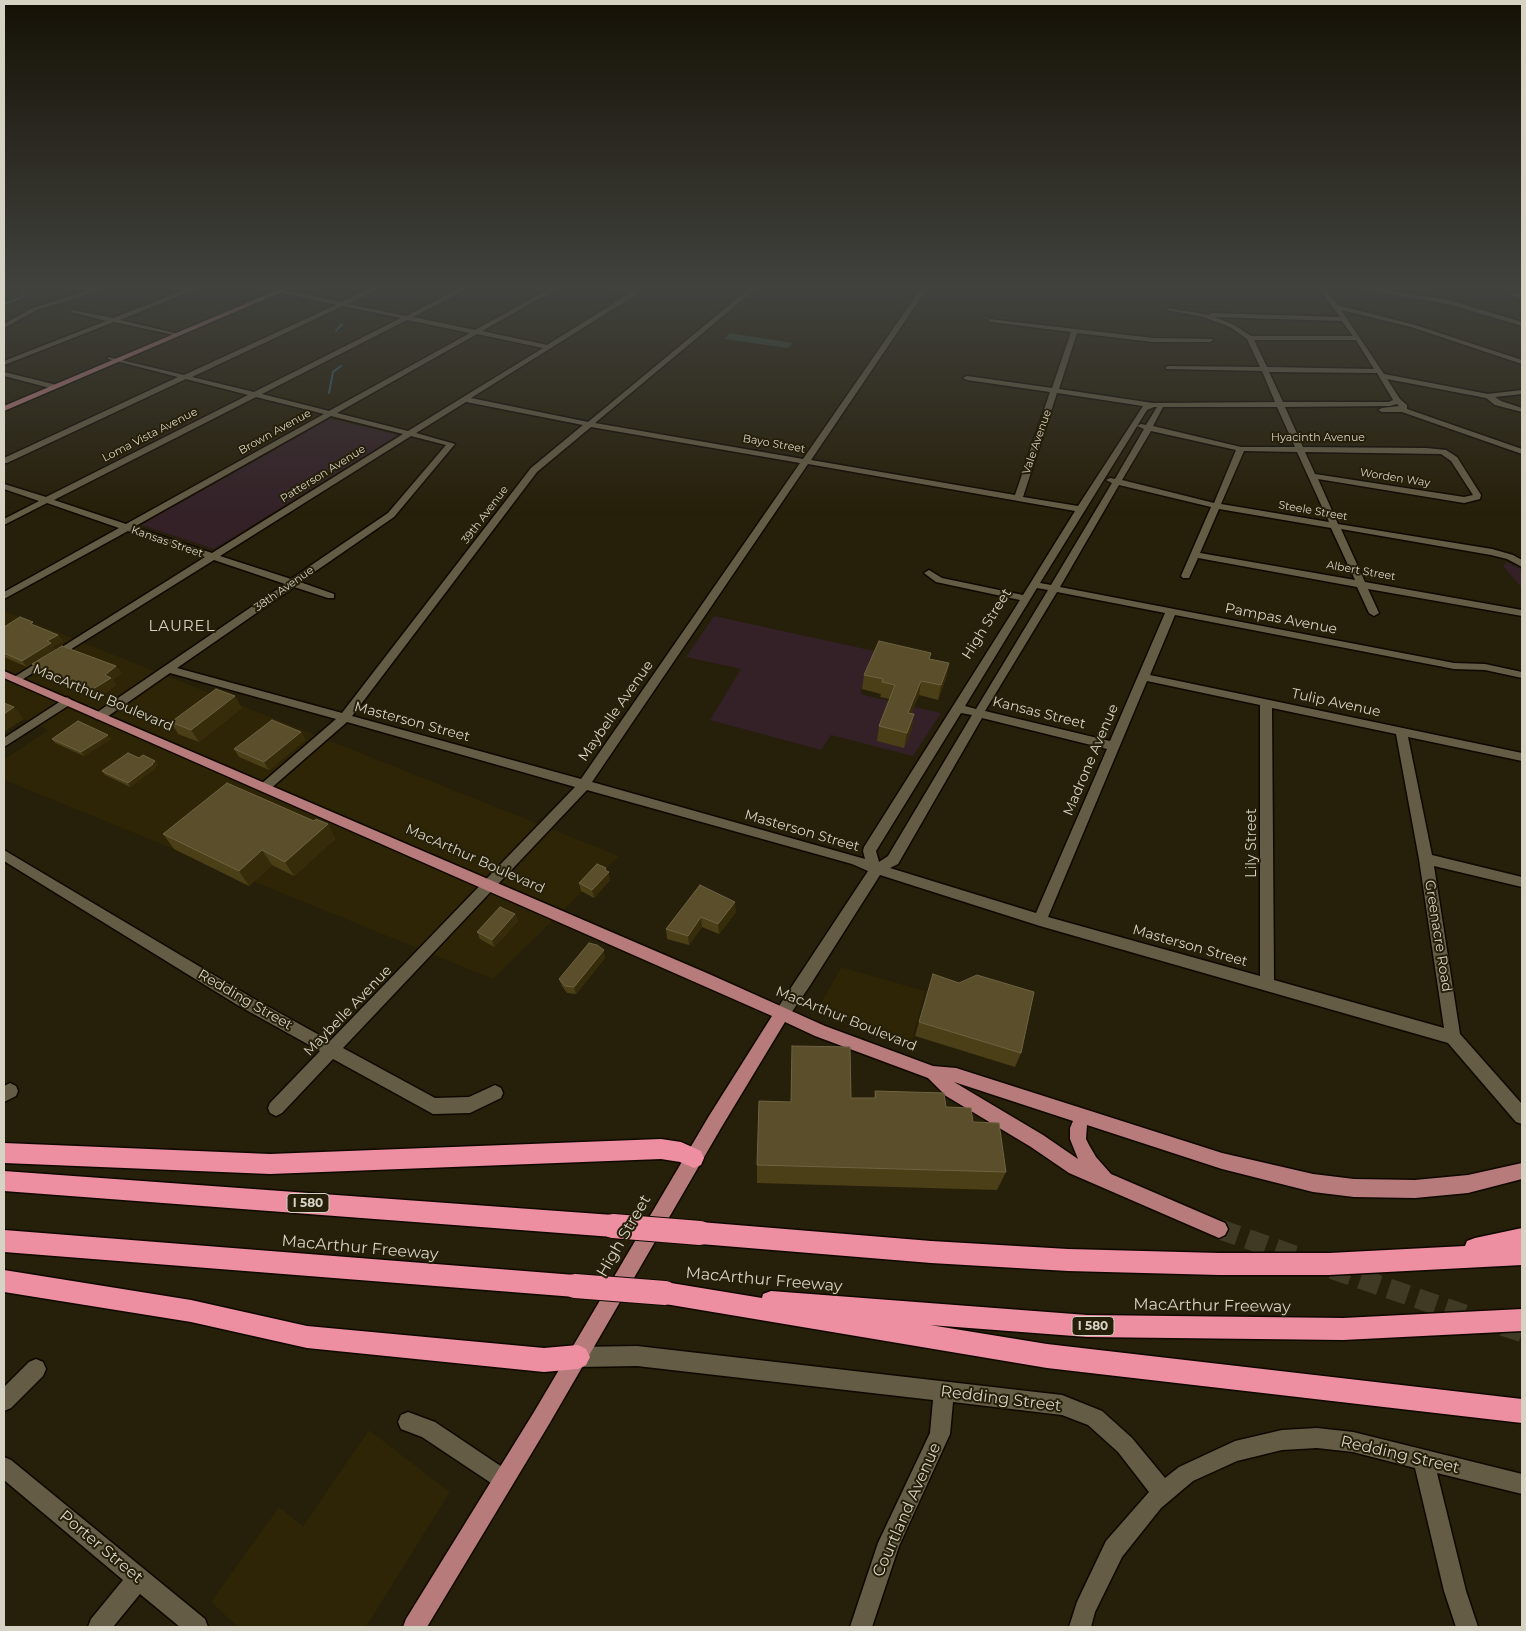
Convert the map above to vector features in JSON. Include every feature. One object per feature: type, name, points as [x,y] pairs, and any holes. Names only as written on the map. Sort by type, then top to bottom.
[{"type":"highway","points":[[4,1153],[270,1164],[661,1149],[681,1152],[694,1158]]},
{"type":"highway","name":"I 580","points":[[4,1180],[930,1252],[1068,1260],[1329,1264],[1522,1254]]},
{"type":"highway","points":[[1426,1259],[1522,1239]]},
{"type":"highway","name":"MacArthur Freeway","points":[[4,1241],[1087,1326],[1334,1329],[1522,1320]]},
{"type":"highway","points":[[4,1281],[191,1311],[307,1337],[544,1360],[578,1357]]},
{"type":"highway","points":[[665,1293],[1047,1356],[1522,1411]]},
{"type":"main road","points":[[4,402],[103,363]]},
{"type":"main road","points":[[4,409],[105,363]]},
{"type":"main road","name":"MacArthur Boulevard","points":[[4,674],[825,1033],[933,1073],[956,1075],[1222,1161],[1313,1183],[1354,1188],[1415,1189],[1468,1184],[1522,1171]]},
{"type":"main road","name":"High Street","points":[[414,1627],[578,1357],[694,1158],[782,1014]]},
{"type":"main road","name":"MacArthur Boulevard","points":[[933,1073],[952,1091],[1037,1141],[1075,1167],[1219,1229]]},
{"type":"main road","points":[[1083,1115],[1078,1128],[1078,1139],[1082,1150],[1090,1163],[1110,1182]]},
{"type":"street","points":[[130,363],[409,434]]},
{"type":"street","points":[[4,460],[214,363]]},
{"type":"street","name":"Loma Vista Avenue","points":[[4,522],[319,363]]},
{"type":"street","name":"Brown Avenue","points":[[4,596],[420,363]]},
{"type":"street","name":"Patterson Avenue","points":[[16,679],[522,363]]},
{"type":"street","name":"39th Avenue","points":[[265,787],[344,719],[534,470],[663,363]]},
{"type":"street","name":"Maybelle Avenue","points":[[276,1108],[583,786],[873,363]]},
{"type":"street","name":"Vale Avenue","points":[[1018,498],[1064,363]]},
{"type":"street","points":[[1261,363],[1374,613]]},
{"type":"street","points":[[1374,363],[1398,401],[1403,405],[1404,410]]},
{"type":"street","points":[[1168,368],[1380,373],[1488,396],[1522,392]]},
{"type":"street","points":[[4,374],[54,387]]},
{"type":"street","points":[[967,378],[1157,406],[1404,410]]},
{"type":"street","points":[[1488,396],[1498,403],[1522,410]]},
{"type":"street","name":"Bayo Street","points":[[464,399],[589,424],[1080,509]]},
{"type":"street","points":[[1281,407],[1379,404],[1398,401]]},
{"type":"street","points":[[1379,404],[1404,410],[1522,452]]},
{"type":"street","name":"High Street","points":[[876,870],[869,851],[1144,408],[1157,406]]},
{"type":"street","name":"High Street","points":[[782,1014],[876,870],[894,860],[978,714],[1117,482],[1148,427],[1157,406]]},
{"type":"street","name":"Hyacinth Avenue","points":[[1134,424],[1241,449],[1426,450],[1443,452],[1454,459],[1468,480],[1477,495],[1474,499]]},
{"type":"street","name":"38th Avenue","points":[[100,716],[391,515],[451,444],[409,434]]},
{"type":"street","points":[[1186,576],[1241,449]]},
{"type":"street","name":"Worden Way","points":[[1313,476],[1464,500],[1474,499]]},
{"type":"street","name":"Steele Street","points":[[1100,478],[1217,506],[1492,552],[1510,557],[1522,564]]},
{"type":"street","name":"Kansas Street","points":[[4,486],[331,596]]},
{"type":"street","name":"Albert Street","points":[[1195,555],[1522,613]]},
{"type":"street","points":[[929,573],[939,580],[1026,598]]},
{"type":"street","name":"Pampas Avenue","points":[[1035,585],[1454,666],[1485,667],[1522,675]]},
{"type":"street","name":"Madrone Avenue","points":[[1040,920],[1171,612]]},
{"type":"street","name":"Masterson Street","points":[[169,669],[583,786],[855,860],[876,870],[1040,920],[1268,983],[1453,1037]]},
{"type":"street","name":"Tulip Avenue","points":[[1143,677],[1522,757]]},
{"type":"street","points":[[4,743],[67,702]]},
{"type":"street","name":"Lily Street","points":[[1266,704],[1268,983]]},
{"type":"street","name":"Kansas Street","points":[[958,708],[1113,746]]},
{"type":"street","name":"Greenacre Road","points":[[1401,732],[1426,860],[1453,1037]]},
{"type":"street","name":"Redding Street","points":[[4,855],[244,1001],[433,1106],[470,1105],[495,1093]]},
{"type":"street","points":[[1426,860],[1522,882]]},
{"type":"street","points":[[1453,1037],[1522,1116]]},
{"type":"street","name":"Redding Street","points":[[578,1357],[636,1356],[1062,1405],[1095,1418],[1125,1445],[1163,1493],[1186,1474],[1235,1451],[1282,1440],[1317,1438],[1353,1442],[1522,1484]]},
{"type":"street","points":[[4,1401],[36,1369]]},
{"type":"street","name":"Courtland Avenue","points":[[861,1627],[889,1543],[940,1434],[944,1392]]},
{"type":"street","points":[[408,1422],[428,1429],[504,1480]]},
{"type":"street","points":[[1423,1459],[1455,1591],[1467,1627]]},
{"type":"street","name":"Porter Street","points":[[4,1467],[197,1627]]},
{"type":"street","points":[[1080,1627],[1085,1610],[1114,1549],[1163,1493]]},
{"type":"street","points":[[99,1627],[138,1578]]},
{"type":"shaded area","points":[[330,419],[398,435],[214,549],[141,525]]},
{"type":"shaded area","points":[[1507,562],[1522,570],[1522,588],[1503,566]]},
{"type":"shaded area","points":[[4,611],[619,856],[493,979],[4,780],[4,760],[48,730],[4,710]]},
{"type":"shaded area","points":[[714,616],[879,652],[860,694],[941,713],[913,756],[831,735],[821,750],[710,720],[741,669],[686,657]]},
{"type":"shaded area","points":[[841,967],[925,991],[912,1040],[818,1009]]},
{"type":"shaded area","points":[[369,1430],[450,1492],[366,1627],[238,1627],[211,1602],[279,1507],[303,1526]]},
{"type":"building","points":[[20,617],[33,622],[31,624],[58,635],[47,641],[51,643],[22,661],[4,653],[4,627]]},
{"type":"building","points":[[879,641],[931,653],[929,659],[949,663],[941,685],[921,681],[908,713],[914,714],[907,733],[879,726],[895,685],[882,682],[883,679],[864,675]]},
{"type":"building","points":[[62,646],[116,666],[105,675],[111,678],[93,689],[32,664]]},
{"type":"building","points":[[216,689],[235,696],[191,730],[171,722]]},
{"type":"building","points":[[4,703],[14,707],[4,714]]},
{"type":"building","points":[[272,720],[301,732],[264,762],[234,749]]},
{"type":"building","points":[[78,721],[108,735],[81,752],[52,739]]},
{"type":"building","points":[[128,753],[139,758],[143,755],[155,761],[128,783],[102,771]]},
{"type":"building","points":[[227,783],[314,821],[316,819],[328,824],[285,862],[262,850],[239,871],[163,834]]},
{"type":"building","points":[[597,864],[606,868],[605,870],[609,872],[592,890],[579,883]]},
{"type":"building","points":[[700,885],[735,902],[718,924],[701,917],[688,936],[666,929]]},
{"type":"building","points":[[500,907],[515,914],[492,940],[477,932]]},
{"type":"building","points":[[589,943],[597,945],[604,950],[574,987],[565,986],[559,979]]},
{"type":"building","points":[[933,974],[959,983],[977,975],[1034,992],[1021,1053],[919,1022]]},
{"type":"building","points":[[792,1046],[850,1047],[851,1098],[876,1098],[875,1091],[944,1093],[946,1107],[971,1108],[973,1122],[999,1123],[1006,1172],[757,1165],[759,1101],[791,1102]]},
{"type":"waterway","points":[[329,393],[333,372],[341,366]]},
{"type":"tunnel","points":[[1219,1229],[1302,1258]]},
{"type":"tunnel","points":[[1332,1269],[1472,1317]]},
{"type":"tunnel","points":[[1503,1326],[1522,1332]]},
{"type":"district","name":"LAUREL","points":[[182,627]]}]
